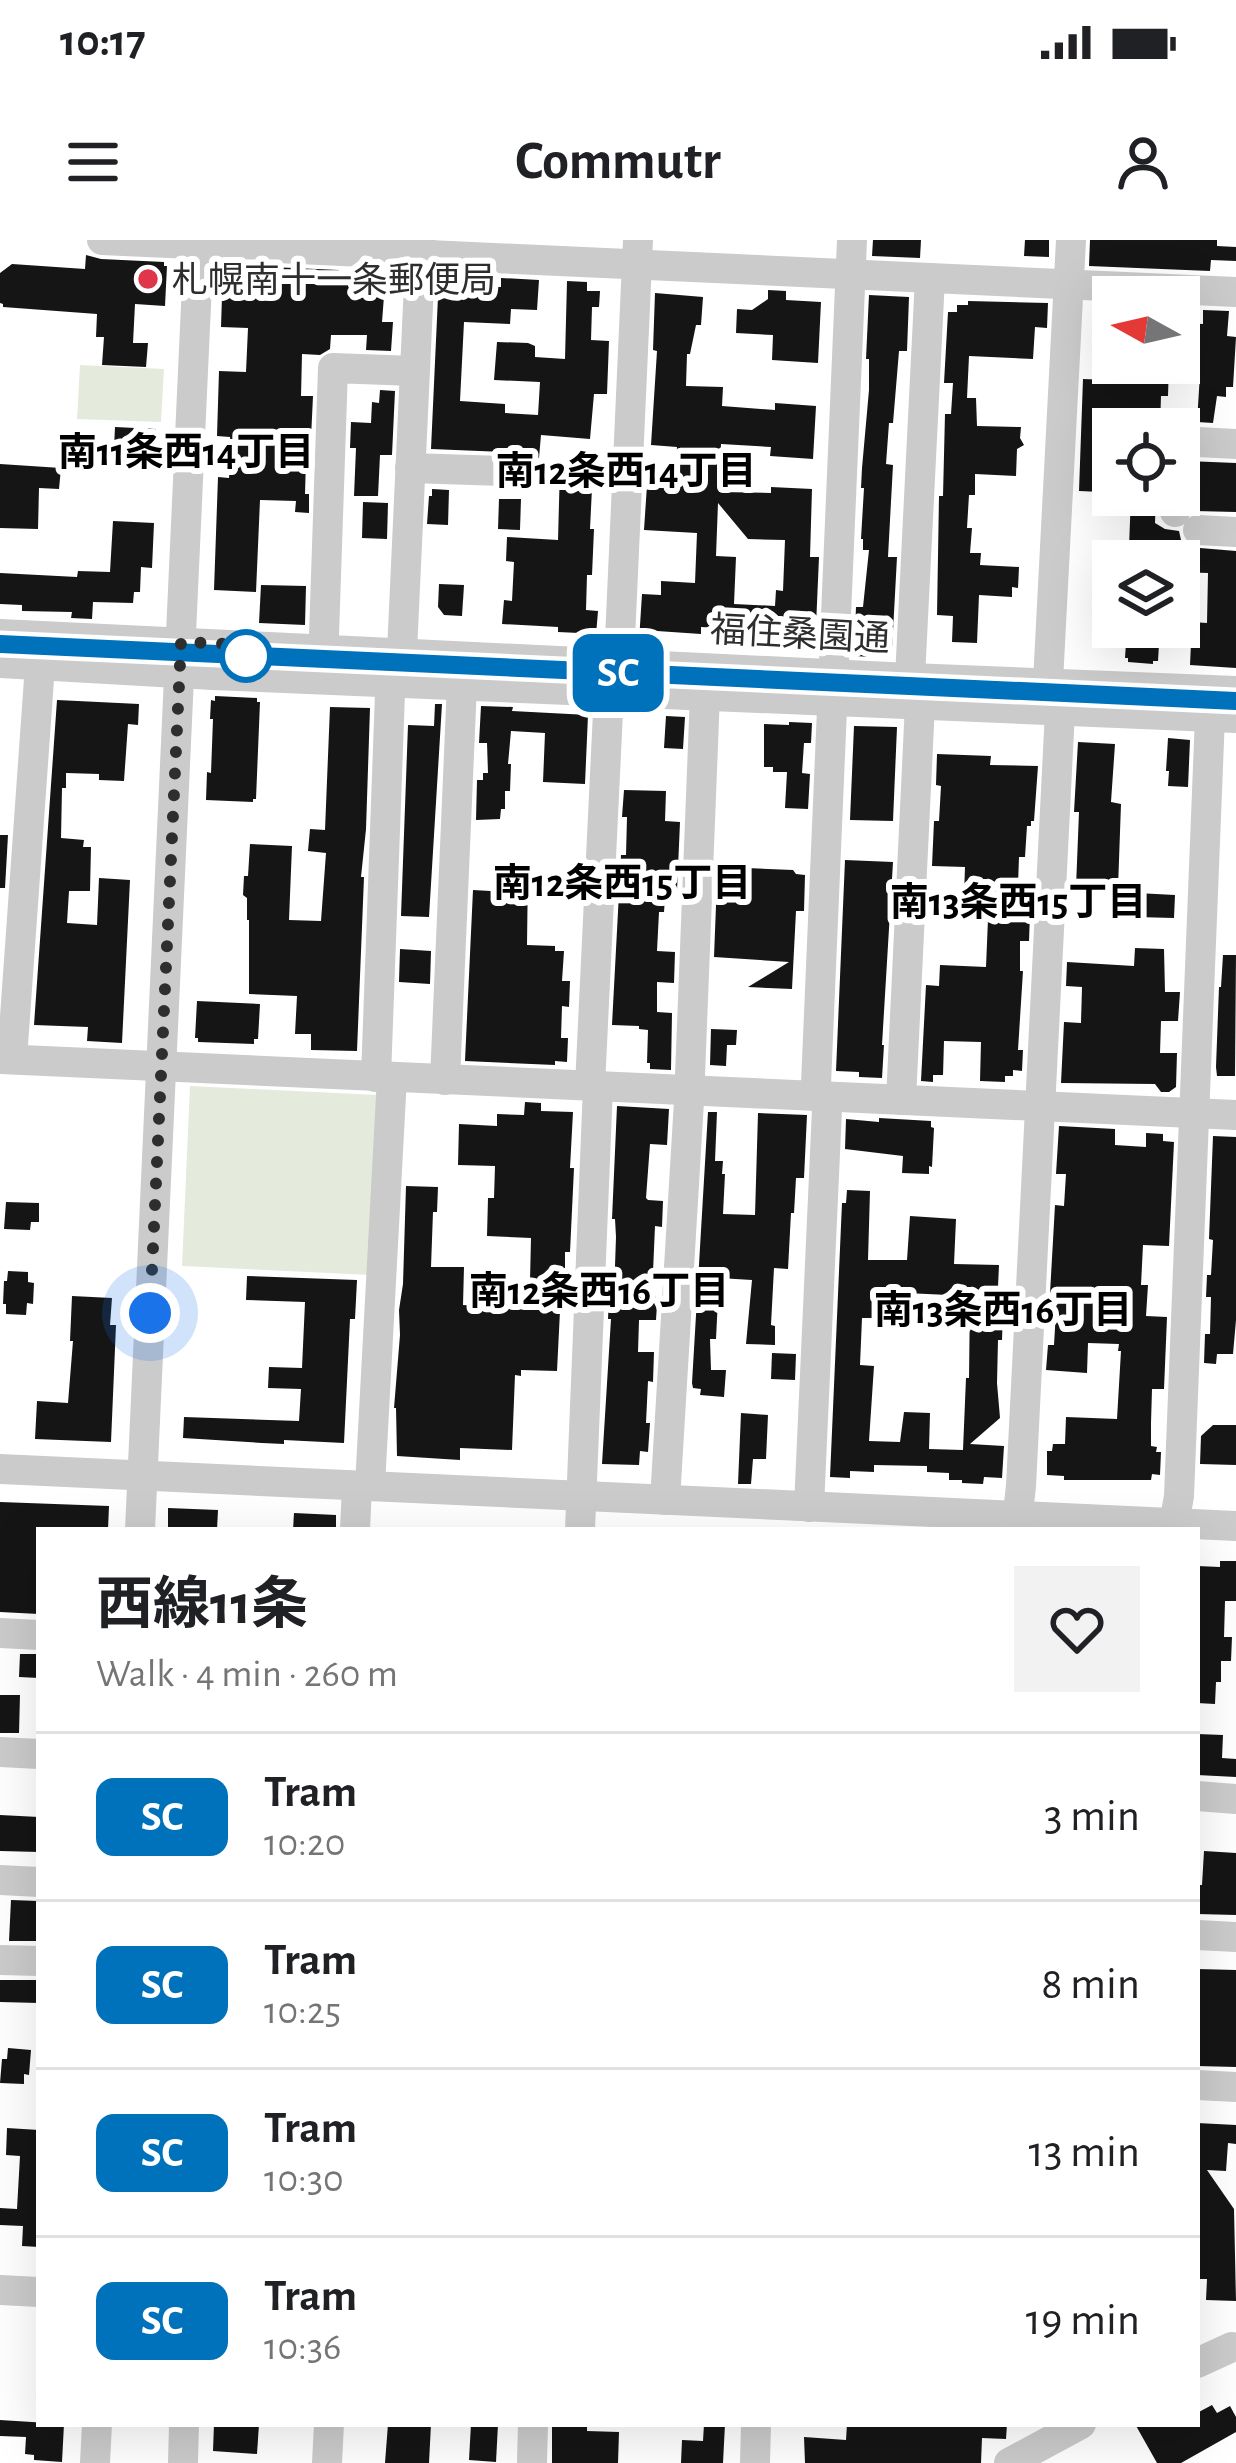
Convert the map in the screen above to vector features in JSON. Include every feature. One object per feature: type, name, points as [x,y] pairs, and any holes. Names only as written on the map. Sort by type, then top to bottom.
[{"type":"street","points":[[102,240],[638,252],[851,275],[1235,292],[1236,265]]},
{"type":"street","points":[[805,1514],[827,1109],[816,1084],[853,240]]},
{"type":"street","points":[[1017,1523],[1040,1106],[1071,240]]},
{"type":"street","points":[[140,1527],[199,242]]},
{"type":"street","points":[[356,1527],[363,1486],[384,1077],[397,666],[421,247]]},
{"type":"street","points":[[580,1527],[594,1086],[638,252]]},
{"type":"street","points":[[901,1100],[930,278]]},
{"type":"street","points":[[324,664],[333,368],[414,370]]},
{"type":"street","points":[[1200,442],[1236,444]]},
{"type":"street","points":[[410,468],[503,471]]},
{"type":"street","points":[[1194,516],[1236,532]]},
{"type":"street","name":"福住桑園通","points":[[0,634],[181,642],[324,664]]},
{"type":"street","name":"福住桑園通","points":[[0,663],[179,674],[324,664],[397,666],[615,682],[705,694],[834,686]]},
{"type":"street","points":[[40,665],[6,1059],[1236,1115]]},
{"type":"street","name":"福住桑園通","points":[[397,666],[462,684],[834,686],[1052,701],[1236,691]]},
{"type":"street","points":[[445,1080],[462,684]]},
{"type":"street","points":[[665,1500],[689,1090],[705,694]]},
{"type":"street","name":"福住桑園通","points":[[1052,701],[1165,728],[1223,717]]},
{"type":"street","points":[[1173,1526],[1179,1496],[1195,1114],[1200,812],[1223,717]]},
{"type":"street","points":[[0,1469],[665,1500],[805,1514],[1236,1526]]},
{"type":"street","points":[[0,1633],[36,1635]]},
{"type":"street","points":[[0,1752],[36,1754]]},
{"type":"street","points":[[1200,1796],[1236,1798]]},
{"type":"street","points":[[0,1880],[36,1882]]},
{"type":"street","points":[[1200,1935],[1236,1936]]},
{"type":"street","points":[[0,1960],[36,1961]]},
{"type":"street","points":[[1200,2085],[1236,2087]]},
{"type":"street","points":[[0,2290],[36,2292]]},
{"type":"street","points":[[1200,2345],[1235,2351]]},
{"type":"street","points":[[1200,2362],[1235,2351]]},
{"type":"street","points":[[95,2463],[97,2427]]},
{"type":"street","points":[[183,2463],[184,2427]]},
{"type":"street","points":[[328,2463],[329,2427]]},
{"type":"street","points":[[532,2463],[533,2427]]},
{"type":"street","points":[[755,2463],[757,2427]]},
{"type":"street","points":[[1014,2462],[1076,2427]]},
{"type":"green space","points":[[80,365],[164,369],[161,422],[77,419]]},
{"type":"green space","points":[[190,1086],[378,1095],[370,1275],[182,1266]]},
{"type":"building","points":[[873,240],[921,240],[920,258],[872,256]]},
{"type":"building","points":[[1025,240],[1049,240],[1049,257],[1024,256]]},
{"type":"building","points":[[1090,240],[1217,240],[1217,246],[1236,247],[1236,261],[1211,260],[1210,271],[1089,266]]},
{"type":"building","points":[[86,255],[167,266],[165,306],[135,304],[133,343],[148,343],[146,367],[102,365],[104,337],[96,337],[97,314],[3,307],[0,303],[0,273],[12,264],[85,269]]},
{"type":"building","points":[[223,265],[339,270],[339,283],[376,285],[375,296],[384,296],[382,322],[393,322],[391,351],[366,350],[367,335],[331,335],[330,349],[320,355],[302,354],[301,396],[313,396],[310,459],[306,459],[309,513],[295,512],[296,501],[260,500],[256,592],[214,590],[218,477],[229,478],[231,446],[230,437],[217,436],[219,371],[246,372],[248,328],[221,327]]},
{"type":"building","points":[[439,275],[466,276],[466,286],[501,287],[501,278],[539,280],[537,310],[511,309],[510,324],[464,322],[460,401],[505,404],[505,413],[538,415],[540,382],[494,380],[497,342],[528,343],[535,346],[535,357],[565,359],[567,281],[587,282],[587,291],[600,291],[599,307],[592,307],[591,340],[609,341],[607,394],[594,394],[590,439],[541,435],[539,458],[431,449]]},
{"type":"building","points":[[768,290],[786,291],[786,300],[821,302],[818,363],[772,360],[773,335],[736,333],[737,309],[752,310],[768,299]]},
{"type":"building","points":[[655,293],[703,297],[701,325],[696,325],[687,354],[686,386],[723,387],[722,406],[775,410],[775,403],[816,406],[813,459],[770,456],[771,447],[721,444],[719,492],[812,489],[810,557],[819,557],[815,649],[737,646],[738,629],[701,627],[701,634],[657,631],[656,642],[639,641],[642,594],[661,595],[661,581],[695,583],[697,533],[644,530],[648,470],[675,471],[677,447],[651,445],[657,351],[653,350]],"holes":[[[718,503],[748,539],[785,540],[783,591],[776,590],[775,606],[734,604],[736,557],[716,556]]]},
{"type":"building","points":[[869,295],[909,297],[907,351],[899,351],[886,464],[893,465],[888,557],[897,557],[892,650],[872,650],[872,657],[854,656],[856,607],[863,607],[869,550],[863,550],[861,539],[861,488],[869,390]]},
{"type":"building","points":[[968,301],[1048,303],[1047,328],[1035,327],[1033,359],[969,356],[967,398],[976,398],[977,426],[1021,427],[1024,445],[1017,449],[1016,476],[975,474],[975,495],[969,495],[970,553],[981,553],[980,565],[1019,567],[1018,588],[1012,587],[1012,597],[979,595],[977,643],[952,642],[953,616],[937,615],[939,496],[943,496],[945,414],[951,414],[953,383],[944,383],[948,312],[957,312],[957,305],[968,305]]},
{"type":"building","points":[[1203,310],[1229,311],[1227,336],[1236,337],[1233,387],[1226,387],[1226,397],[1217,396],[1213,423],[1200,422],[1198,408]]},
{"type":"building","points":[[1083,379],[1092,379],[1092,384],[1168,384],[1161,408],[1092,408],[1092,492],[1079,491]]},
{"type":"building","points":[[380,390],[395,391],[392,455],[380,455],[378,496],[354,496],[356,448],[350,448],[351,422],[371,423],[372,402],[379,403]]},
{"type":"building","points":[[115,427],[156,429],[154,471],[113,469]]},
{"type":"building","points":[[1200,462],[1236,463],[1236,512],[1200,511]]},
{"type":"building","points":[[0,464],[61,468],[59,489],[39,488],[38,529],[0,528]]},
{"type":"building","points":[[560,467],[593,468],[592,575],[587,575],[586,610],[598,611],[594,638],[558,632],[558,627],[502,624],[504,600],[512,601],[514,562],[506,561],[507,537],[558,540]]},
{"type":"building","points":[[432,489],[449,490],[448,525],[427,524]]},
{"type":"building","points":[[499,499],[521,499],[520,530],[498,529]]},
{"type":"building","points":[[363,502],[388,503],[387,539],[362,538]]},
{"type":"building","points":[[1130,516],[1155,516],[1155,523],[1179,531],[1181,540],[1129,540]]},
{"type":"building","points":[[113,521],[154,523],[152,568],[141,567],[140,592],[134,592],[133,603],[93,602],[92,619],[71,618],[72,612],[22,611],[22,605],[0,604],[0,573],[77,577],[78,571],[110,572]]},
{"type":"building","points":[[1200,548],[1236,551],[1236,668],[1190,665],[1191,648],[1200,648],[1200,623],[1207,623],[1208,573],[1200,573]]},
{"type":"building","points":[[439,584],[464,585],[462,616],[444,615],[438,607]]},
{"type":"building","points":[[261,585],[306,586],[305,625],[259,623]]},
{"type":"building","points":[[1126,648],[1159,648],[1158,661],[1153,664],[1125,658]]},
{"type":"building","points":[[215,696],[260,702],[253,802],[206,800],[207,772],[211,773],[211,700]]},
{"type":"building","points":[[57,700],[139,704],[138,725],[128,724],[124,781],[66,773],[66,788],[62,788],[61,838],[84,840],[83,847],[91,847],[90,891],[69,891],[67,923],[97,925],[99,878],[130,880],[122,1043],[87,1041],[88,1027],[34,1025]]},
{"type":"building","points":[[435,704],[442,704],[429,917],[401,916],[408,725],[434,726]]},
{"type":"building","points":[[481,706],[588,715],[585,784],[543,782],[545,733],[511,731],[510,791],[505,791],[505,809],[500,819],[476,820],[477,780],[488,773],[487,743],[479,743]]},
{"type":"building","points":[[330,707],[370,708],[357,1051],[311,1050],[311,1034],[295,1034],[297,996],[249,994],[249,920],[243,895],[250,844],[292,846],[289,920],[321,921],[326,853],[308,851],[310,829],[325,830]]},
{"type":"building","points":[[666,716],[685,717],[683,749],[664,748]]},
{"type":"building","points":[[812,723],[811,743],[804,743],[802,773],[810,774],[808,809],[785,808],[787,772],[764,767],[764,724]]},
{"type":"building","points":[[854,726],[897,727],[893,821],[850,820]]},
{"type":"building","points":[[1168,738],[1190,740],[1188,787],[1168,786]]},
{"type":"building","points":[[1078,742],[1115,744],[1111,802],[1121,804],[1118,888],[1076,887]]},
{"type":"building","points":[[937,754],[991,756],[990,765],[1038,766],[1034,821],[1027,826],[1025,857],[1019,857],[1017,913],[1030,913],[1029,941],[1020,941],[1018,1050],[1023,1050],[1022,1071],[1013,1070],[1005,1082],[980,1081],[981,1042],[944,1041],[943,1075],[933,1075],[933,1082],[921,1081],[926,985],[939,986],[940,965],[986,967],[989,895],[964,895],[965,867],[932,866],[941,786],[936,785]]},
{"type":"building","points":[[624,790],[666,791],[665,821],[680,822],[677,891],[665,898],[664,912],[659,912],[657,951],[675,952],[674,983],[657,982],[657,1012],[672,1013],[671,1070],[650,1069],[648,1030],[612,1025],[621,855],[626,855]]},
{"type":"building","points":[[0,835],[8,835],[5,888],[0,888]]},
{"type":"building","points":[[845,860],[893,862],[882,1078],[836,1071]]},
{"type":"building","points":[[509,866],[528,867],[527,945],[564,951],[562,981],[570,981],[569,1007],[562,1006],[561,1038],[568,1038],[567,1062],[465,1061],[473,890],[508,892]]},
{"type":"building","points":[[747,868],[805,875],[804,911],[796,911],[792,989],[748,987],[789,962],[714,957],[717,880],[728,881],[728,871],[747,872]]},
{"type":"building","points":[[1137,893],[1175,895],[1174,918],[1136,917]]},
{"type":"building","points":[[1135,948],[1164,949],[1165,992],[1180,992],[1178,1021],[1161,1021],[1160,1053],[1177,1053],[1176,1087],[1161,1092],[1155,1084],[1061,1083],[1064,1022],[1081,1023],[1082,987],[1066,986],[1067,962],[1134,966]]},
{"type":"building","points":[[400,949],[431,951],[430,984],[399,982]]},
{"type":"building","points":[[1223,955],[1236,955],[1235,1076],[1217,1076],[1216,1067]]},
{"type":"building","points":[[197,1001],[260,1004],[258,1039],[254,1044],[198,1042]]},
{"type":"building","points":[[711,1029],[737,1030],[736,1045],[727,1045],[726,1066],[710,1065]]},
{"type":"building","points":[[525,1102],[541,1103],[541,1111],[573,1112],[570,1252],[565,1252],[565,1276],[558,1281],[530,1281],[531,1238],[487,1236],[495,1166],[458,1165],[459,1124],[497,1126],[497,1114],[524,1115]]},
{"type":"building","points":[[617,1106],[669,1109],[667,1145],[650,1144],[646,1198],[663,1201],[662,1227],[655,1226],[652,1295],[656,1320],[639,1320],[638,1352],[654,1352],[653,1382],[648,1381],[648,1452],[640,1451],[639,1465],[602,1464],[609,1295],[614,1295]]},
{"type":"building","points":[[708,1112],[717,1112],[715,1161],[723,1161],[725,1174],[723,1214],[755,1215],[758,1113],[807,1115],[804,1178],[796,1178],[788,1269],[774,1268],[771,1325],[775,1326],[775,1345],[746,1344],[752,1280],[719,1278],[716,1339],[710,1339],[711,1370],[726,1370],[724,1397],[700,1395],[701,1389],[693,1388],[692,1383]]},
{"type":"building","points":[[879,1118],[931,1121],[929,1174],[902,1173],[903,1156],[845,1149],[846,1119],[879,1122]]},
{"type":"building","points":[[1059,1126],[1115,1129],[1115,1145],[1146,1147],[1146,1133],[1163,1134],[1163,1141],[1174,1142],[1169,1246],[1143,1245],[1141,1285],[1148,1285],[1146,1316],[1167,1317],[1164,1389],[1152,1389],[1151,1446],[1161,1452],[1160,1475],[1152,1474],[1151,1480],[1064,1480],[1064,1476],[1047,1475],[1047,1451],[1052,1451],[1053,1444],[1065,1444],[1066,1417],[1117,1419],[1121,1351],[1119,1344],[1088,1343],[1087,1373],[1046,1370],[1048,1345],[1054,1345],[1056,1311],[1049,1311],[1055,1205],[1064,1206],[1066,1174],[1056,1174]]},
{"type":"building","points":[[1213,1136],[1236,1137],[1236,1320],[1233,1354],[1217,1354],[1216,1364],[1204,1363],[1205,1334],[1210,1334],[1211,1297],[1206,1297],[1213,1240],[1209,1239]]},
{"type":"building","points":[[406,1186],[438,1187],[431,1267],[464,1267],[463,1305],[560,1311],[557,1371],[521,1370],[521,1376],[515,1375],[512,1450],[460,1448],[460,1460],[397,1456],[394,1408]]},
{"type":"building","points":[[847,1190],[870,1191],[868,1260],[907,1260],[910,1216],[956,1219],[954,1264],[999,1265],[1003,1311],[1002,1340],[998,1340],[1000,1418],[970,1444],[1004,1446],[1002,1478],[962,1483],[949,1480],[949,1473],[927,1472],[927,1466],[874,1465],[874,1472],[850,1471],[850,1478],[830,1477],[842,1203],[846,1203]],"holes":[[[874,1294],[970,1296],[963,1450],[929,1449],[930,1413],[904,1412],[900,1442],[869,1441],[874,1366],[860,1365],[862,1318],[873,1318]]]},
{"type":"building","points":[[6,1202],[39,1203],[39,1222],[31,1222],[30,1230],[4,1229]]},
{"type":"building","points":[[8,1271],[28,1272],[28,1282],[34,1283],[33,1304],[27,1303],[26,1315],[6,1314]]},
{"type":"building","points":[[247,1276],[357,1280],[355,1319],[350,1319],[344,1443],[183,1438],[184,1417],[299,1421],[301,1389],[268,1388],[269,1367],[302,1368],[305,1302],[246,1300]]},
{"type":"building","points":[[72,1296],[112,1298],[110,1325],[116,1325],[111,1442],[35,1439],[37,1401],[68,1403]]},
{"type":"building","points":[[772,1353],[796,1354],[795,1380],[771,1379]]},
{"type":"building","points":[[741,1413],[768,1415],[766,1459],[753,1459],[751,1484],[738,1484]]},
{"type":"building","points":[[1213,1425],[1236,1425],[1236,1465],[1200,1464],[1201,1436]]},
{"type":"building","points":[[0,1502],[109,1506],[108,1527],[36,1527],[36,1614],[0,1612]]},
{"type":"building","points":[[168,1508],[218,1510],[217,1527],[168,1527]]},
{"type":"building","points":[[294,1513],[336,1515],[336,1527],[293,1527]]},
{"type":"building","points":[[1220,1561],[1236,1561],[1236,1601],[1225,1601],[1224,1637],[1232,1637],[1231,1661],[1221,1661],[1215,1704],[1200,1703],[1200,1566],[1220,1567]]},
{"type":"building","points":[[20,1654],[36,1654],[36,1678],[19,1677]]},
{"type":"building","points":[[0,1695],[20,1695],[19,1733],[0,1733]]},
{"type":"building","points":[[1200,1734],[1223,1735],[1222,1758],[1236,1759],[1236,1777],[1200,1775]]},
{"type":"building","points":[[0,1815],[36,1817],[36,1852],[0,1851]]},
{"type":"building","points":[[1204,1851],[1236,1853],[1236,1915],[1200,1914]]},
{"type":"building","points":[[11,1900],[36,1901],[36,1941],[9,1941]]},
{"type":"building","points":[[1200,1969],[1236,1970],[1236,2067],[1200,2066]]},
{"type":"building","points":[[0,1980],[36,1980],[36,2003],[0,2002]]},
{"type":"building","points":[[8,2048],[31,2050],[24,2084],[0,2083]]},
{"type":"building","points":[[1200,2123],[1236,2125],[1236,2144],[1228,2143],[1226,2171],[1207,2170],[1234,2209],[1236,2301],[1206,2300],[1207,2279],[1200,2279]]},
{"type":"building","points":[[7,2128],[36,2130],[36,2247],[22,2246],[23,2226],[0,2225],[0,2208],[17,2209],[20,2156],[6,2155]]},
{"type":"building","points":[[1212,2405],[1217,2413],[1230,2406],[1236,2432],[1181,2463],[1157,2463],[1137,2427],[1200,2427],[1200,2411]]},
{"type":"building","points":[[0,2420],[64,2427],[62,2462],[34,2460],[34,2455],[25,2454],[26,2437],[0,2436]]},
{"type":"building","points":[[214,2427],[259,2427],[257,2454],[213,2451]]},
{"type":"building","points":[[388,2427],[431,2427],[429,2463],[385,2463]]},
{"type":"building","points":[[471,2427],[498,2427],[496,2462],[469,2460]]},
{"type":"building","points":[[552,2427],[619,2432],[618,2463],[552,2463]]},
{"type":"building","points":[[704,2427],[725,2427],[723,2463],[681,2463],[682,2440],[703,2441]]},
{"type":"building","points":[[847,2427],[1007,2427],[1006,2439],[982,2438],[981,2463],[805,2463],[804,2437],[846,2440]]},
{"type":"tram line","points":[[0,644],[1236,701]]},
{"type":"tram line","name":"SC","points":[[0,644],[1236,701]]},
{"type":"place","name":"札幌南十一条郵便局","points":[[148,279]]},
{"type":"district","name":"南11条西14丁目","points":[[186,451]]},
{"type":"district","name":"南12条西14丁目","points":[[626,470]]},
{"type":"district","name":"南12条西15丁目","points":[[622,882]]},
{"type":"district","name":"南13条西15丁目","points":[[1018,901]]},
{"type":"district","name":"南12条西16丁目","points":[[599,1290]]},
{"type":"district","name":"南13条西16丁目","points":[[1003,1309]]},
{"type":"route","points":[[150,1313],[181,642],[252,645],[246,656]]}]
